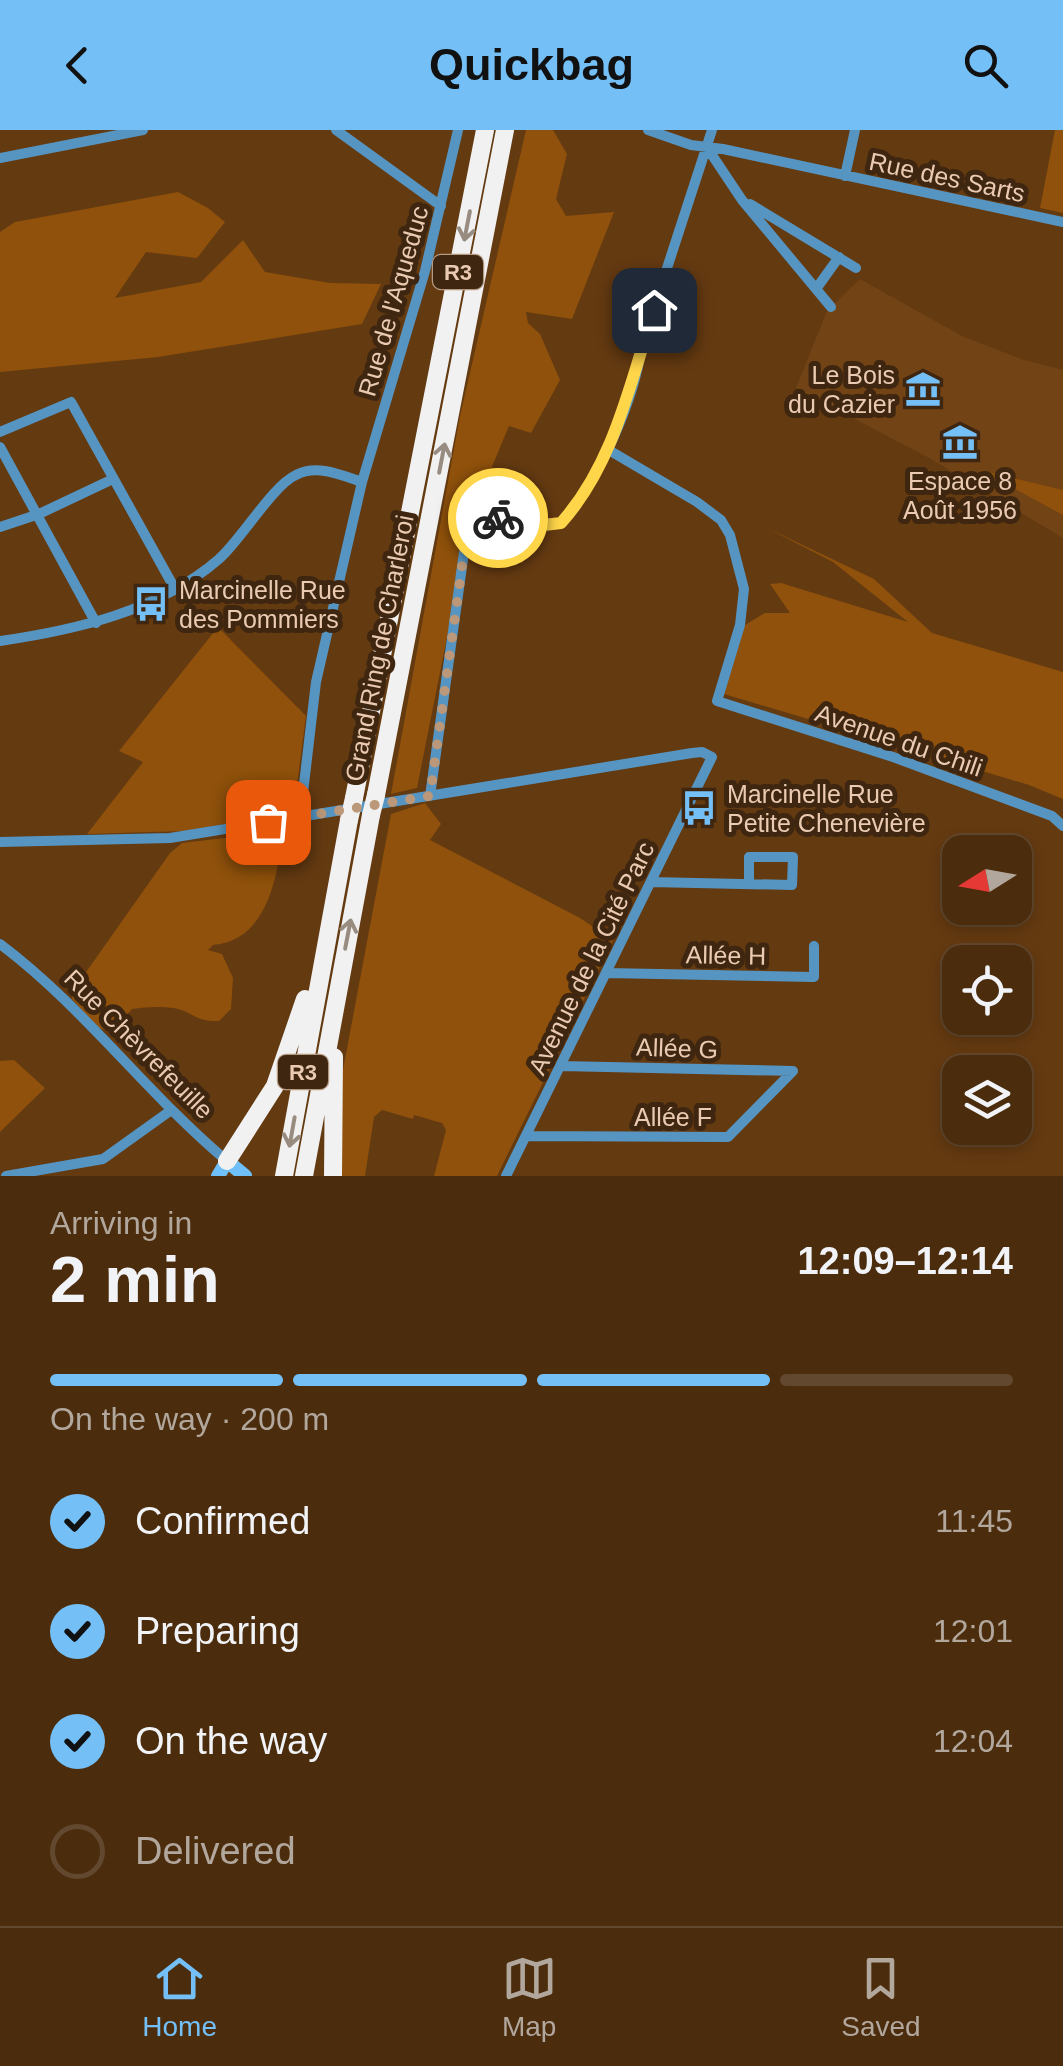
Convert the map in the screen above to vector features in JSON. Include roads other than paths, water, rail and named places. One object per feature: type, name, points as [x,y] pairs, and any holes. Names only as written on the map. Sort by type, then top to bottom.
[{"type":"highway","name":"Grand Ring de Charleroi","points":[[284,1176],[321,967],[485,130]]},
{"type":"highway","name":"Grand Ring de Charleroi","points":[[304,1176],[330,1024],[505,130]]},
{"type":"highway","points":[[222,1168],[275,1086],[307,991],[321,967]]},
{"type":"highway","points":[[330,1024],[334,1056],[333,1176]]},
{"type":"street","points":[[0,158],[143,130]]},
{"type":"street","points":[[336,130],[441,206]]},
{"type":"street","name":"Rue de l'Aqueduc","points":[[300,818],[316,682],[362,482],[425,271],[458,130]]},
{"type":"street","name":"Rue des Sarts","points":[[648,130],[668,139],[1063,222]]},
{"type":"street","points":[[0,842],[170,838],[430,796],[465,545],[476,524],[493,518],[561,523],[573,510],[607,449],[639,366],[642,345],[712,130]]},
{"type":"street","points":[[845,176],[855,130]]},
{"type":"street","points":[[706,146],[742,200],[831,307]]},
{"type":"street","points":[[742,200],[856,268]]},
{"type":"street","points":[[816,289],[839,258]]},
{"type":"street","points":[[0,432],[71,402],[175,589]]},
{"type":"street","points":[[0,448],[96,623]]},
{"type":"street","name":"Avenue du Chili","points":[[607,449],[697,502],[721,520],[730,535],[744,589],[740,624],[716,701],[930,770],[1052,816],[1063,826]]},
{"type":"street","points":[[0,641],[96,623],[175,589],[220,558],[293,475],[314,470],[362,482]]},
{"type":"street","points":[[0,527],[113,480]]},
{"type":"street","name":"Avenue de la Cité Parc","points":[[430,796],[692,753],[702,752],[712,758],[506,1176]]},
{"type":"street","points":[[651,882],[792,885],[792,857],[749,857],[748,884]]},
{"type":"street","name":"Rue Chèvrefeuille","points":[[0,944],[76,1009],[222,1168],[246,1176]]},
{"type":"street","name":"Allée H","points":[[606,973],[814,977],[814,946]]},
{"type":"street","name":"Allée G","points":[[561,1066],[792,1071]]},
{"type":"street","name":"Allée F","points":[[526,1136],[728,1137],[792,1071]]},
{"type":"street","points":[[6,1176],[103,1159],[170,1111]]},
{"type":"place","name":"Le Bois du Cazier","points":[[923,389]]},
{"type":"place","name":"Espace 8 Août 1956","points":[[960,442]]},
{"type":"place","name":"Marcinelle Rue des Pommiers","points":[[151,604]]},
{"type":"place","name":"Marcinelle Rue Petite Chenevière","points":[[699,808]]}]
